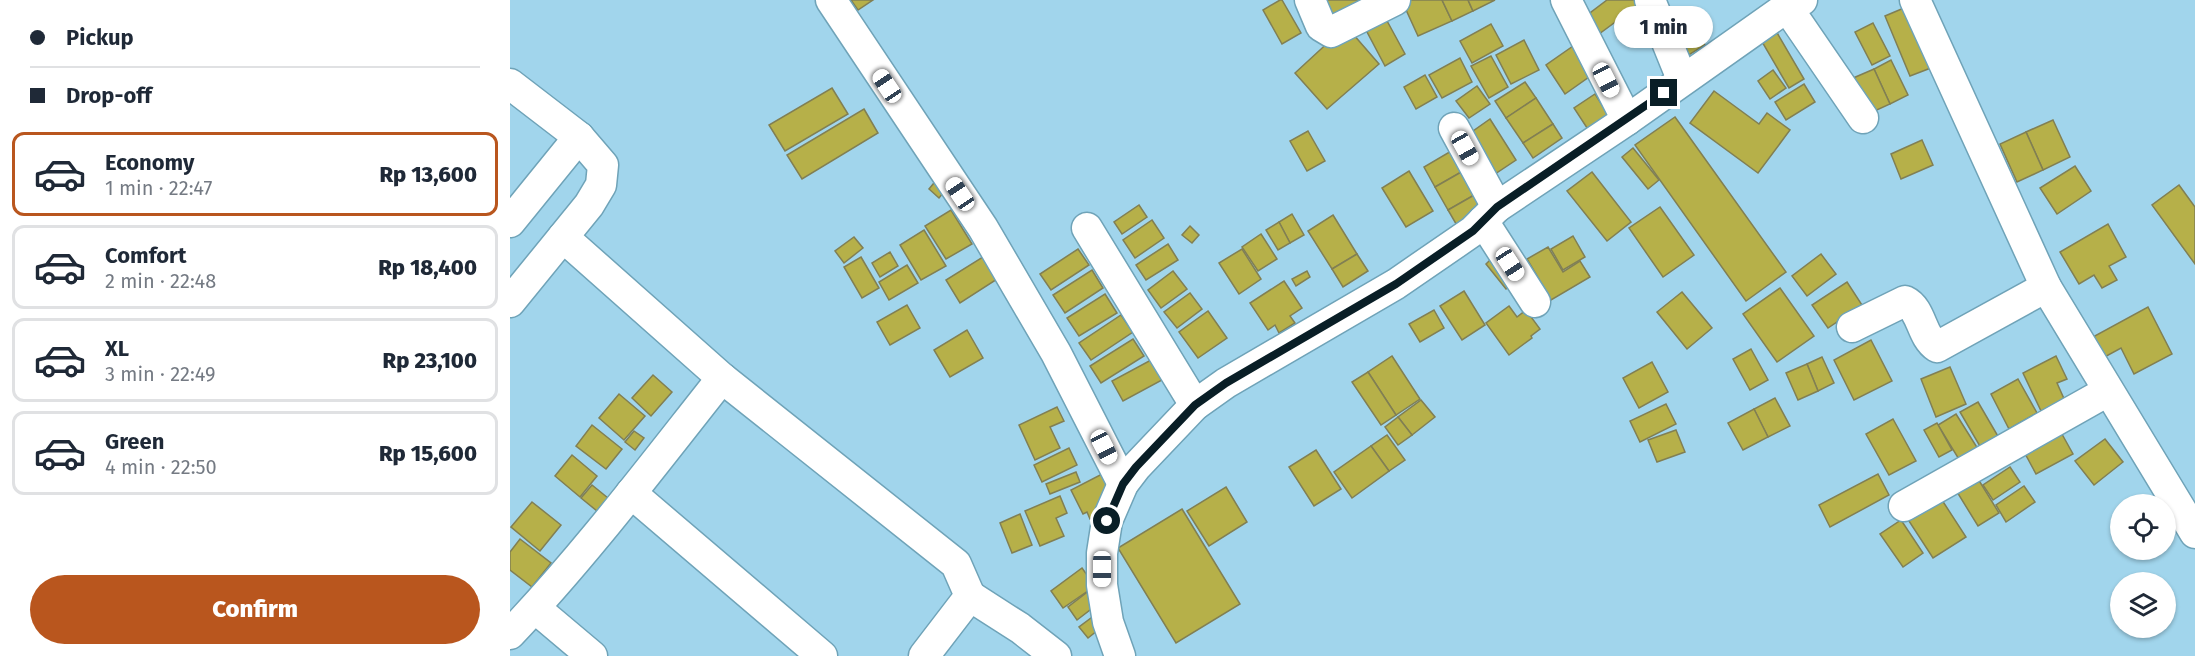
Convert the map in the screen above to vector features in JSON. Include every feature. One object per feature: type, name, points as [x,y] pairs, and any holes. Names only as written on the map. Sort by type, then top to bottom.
[{"type":"street","points":[[831,0],[983,228],[1056,353],[1123,484]]},
{"type":"street","points":[[1310,0],[1321,26],[1331,32],[1395,0]]},
{"type":"street","points":[[1566,0],[1627,120]]},
{"type":"street","points":[[1650,0],[1682,79]]},
{"type":"street","points":[[1915,0],[2046,287],[2195,533]]},
{"type":"street","points":[[1120,656],[1108,622],[1102,585],[1102,553],[1107,521],[1123,484],[1158,442],[1195,405],[1236,377],[1396,284],[1473,231],[1490,214],[1794,3],[1863,118]]},
{"type":"street","points":[[510,84],[579,137],[603,165],[601,185],[589,205],[510,302]]},
{"type":"street","points":[[1455,128],[1490,214],[1535,302]]},
{"type":"street","points":[[510,222],[579,137]]},
{"type":"street","points":[[1088,228],[1195,405]]},
{"type":"street","points":[[563,237],[722,378],[956,564],[970,596],[1020,628],[1056,656]]},
{"type":"street","points":[[1852,327],[1905,301],[1912,305],[1931,342],[1936,347],[2046,287]]},
{"type":"street","points":[[510,634],[535,608],[631,493],[722,378]]},
{"type":"street","points":[[1904,506],[2108,391]]},
{"type":"street","points":[[631,493],[822,656]]},
{"type":"street","points":[[924,656],[970,596]]},
{"type":"street","points":[[535,608],[592,656]]},
{"type":"building","points":[[851,0],[873,0],[858,10]]},
{"type":"building","points":[[1280,0],[1301,33],[1282,44],[1263,10]]},
{"type":"building","points":[[1316,0],[1365,0],[1327,20]]},
{"type":"building","points":[[1442,0],[1452,21],[1418,36],[1402,1]]},
{"type":"building","points":[[1442,0],[1468,0],[1473,11],[1452,21]]},
{"type":"building","points":[[1468,0],[1495,0],[1473,11]]},
{"type":"building","points":[[1607,0],[1645,0],[1595,37],[1582,19]]},
{"type":"building","points":[[1911,5],[1936,66],[1910,76],[1885,16]]},
{"type":"building","points":[[1686,12],[1705,45],[1682,59],[1663,26]]},
{"type":"building","points":[[1386,19],[1405,54],[1385,66],[1366,30]]},
{"type":"building","points":[[1873,23],[1890,56],[1872,65],[1855,32]]},
{"type":"building","points":[[1491,24],[1503,46],[1472,63],[1460,41]]},
{"type":"building","points":[[1346,26],[1379,64],[1327,109],[1295,73]]},
{"type":"building","points":[[1776,31],[1804,79],[1789,88],[1761,40]]},
{"type":"building","points":[[1524,40],[1539,70],[1511,84],[1496,55]]},
{"type":"building","points":[[1576,44],[1596,72],[1565,94],[1546,65]]},
{"type":"building","points":[[1491,56],[1508,87],[1489,98],[1471,66]]},
{"type":"building","points":[[1460,58],[1472,82],[1442,98],[1429,75]]},
{"type":"building","points":[[1891,60],[1908,95],[1890,104],[1874,69]]},
{"type":"building","points":[[1874,69],[1890,104],[1868,114],[1851,79]]},
{"type":"building","points":[[1773,70],[1786,88],[1770,99],[1758,81]]},
{"type":"building","points":[[1425,75],[1437,97],[1416,109],[1404,87]]},
{"type":"building","points":[[1525,82],[1536,98],[1506,118],[1495,101]]},
{"type":"building","points":[[1804,84],[1815,102],[1786,120],[1775,102]]},
{"type":"building","points":[[1477,86],[1490,104],[1469,118],[1456,101]]},
{"type":"building","points":[[832,88],[848,114],[785,151],[769,125]]},
{"type":"building","points":[[1714,91],[1759,124],[1767,113],[1790,130],[1758,173],[1690,123]]},
{"type":"building","points":[[1595,94],[1612,120],[1591,134],[1574,108]]},
{"type":"building","points":[[1536,98],[1553,124],[1523,143],[1506,118]]},
{"type":"building","points":[[864,109],[878,133],[802,179],[787,155]]},
{"type":"building","points":[[1675,117],[1786,272],[1746,301],[1635,145]]},
{"type":"building","points":[[1490,119],[1516,160],[1492,176],[1466,136]]},
{"type":"building","points":[[2053,120],[2070,157],[2043,170],[2026,132]]},
{"type":"building","points":[[1553,124],[1562,138],[1533,158],[1523,143]]},
{"type":"building","points":[[1308,131],[1325,161],[1307,171],[1290,141]]},
{"type":"building","points":[[2026,132],[2043,170],[2017,182],[2000,144]]},
{"type":"building","points":[[1922,140],[1933,165],[1901,179],[1891,154]]},
{"type":"building","points":[[1458,147],[1470,167],[1435,187],[1424,167]]},
{"type":"building","points":[[1633,148],[1659,180],[1648,189],[1622,157]]},
{"type":"building","points":[[2075,166],[2091,191],[2057,214],[2040,188]]},
{"type":"building","points":[[1470,167],[1483,190],[1448,210],[1435,187]]},
{"type":"building","points":[[1409,171],[1433,211],[1406,227],[1382,188]]},
{"type":"building","points":[[1592,172],[1631,222],[1607,241],[1567,191]]},
{"type":"building","points":[[938,178],[948,187],[939,198],[929,189]]},
{"type":"building","points":[[2179,185],[2195,207],[2195,264],[2152,205]]},
{"type":"building","points":[[1483,190],[1493,209],[1459,229],[1448,210]]},
{"type":"building","points":[[1139,205],[1147,217],[1122,234],[1114,222]]},
{"type":"building","points":[[1660,207],[1694,255],[1663,277],[1629,228]]},
{"type":"building","points":[[951,210],[972,244],[946,259],[925,226]]},
{"type":"building","points":[[1292,214],[1304,235],[1290,243],[1279,222]]},
{"type":"building","points":[[1333,215],[1357,254],[1332,269],[1308,231]]},
{"type":"building","points":[[1152,220],[1164,238],[1135,258],[1123,240]]},
{"type":"building","points":[[1279,222],[1290,243],[1278,250],[1266,230]]},
{"type":"building","points":[[2108,224],[2126,257],[2109,266],[2117,280],[2102,288],[2094,275],[2079,284],[2060,252]]},
{"type":"building","points":[[1190,226],[1199,235],[1192,243],[1182,235]]},
{"type":"building","points":[[924,230],[946,266],[921,280],[900,245]]},
{"type":"building","points":[[1261,234],[1277,259],[1258,271],[1242,247]]},
{"type":"building","points":[[1573,236],[1585,257],[1563,270],[1551,249]]},
{"type":"building","points":[[854,237],[863,248],[844,263],[835,251]]},
{"type":"building","points":[[1168,244],[1178,260],[1146,280],[1136,265]]},
{"type":"building","points":[[1548,247],[1563,272],[1580,261],[1590,277],[1551,300],[1527,259]]},
{"type":"building","points":[[1078,249],[1089,265],[1051,290],[1040,274]]},
{"type":"building","points":[[1242,249],[1261,279],[1239,294],[1219,263]]},
{"type":"building","points":[[890,252],[898,266],[880,277],[872,263]]},
{"type":"building","points":[[991,252],[1005,274],[960,303],[946,280]]},
{"type":"building","points":[[1357,254],[1368,271],[1343,287],[1332,269]]},
{"type":"building","points":[[1821,254],[1836,274],[1807,296],[1792,276]]},
{"type":"building","points":[[861,257],[879,288],[862,298],[844,267]]},
{"type":"building","points":[[1493,257],[1514,283],[1506,289],[1486,264]]},
{"type":"building","points":[[907,265],[918,283],[889,300],[879,282]]},
{"type":"building","points":[[1092,270],[1103,288],[1065,313],[1053,295]]},
{"type":"building","points":[[1173,271],[1187,289],[1161,308],[1148,290]]},
{"type":"building","points":[[1307,271],[1310,277],[1296,286],[1292,279]]},
{"type":"building","points":[[1284,281],[1302,308],[1290,316],[1295,323],[1279,333],[1275,325],[1268,330],[1250,303]]},
{"type":"building","points":[[1847,282],[1862,305],[1828,328],[1812,305]]},
{"type":"building","points":[[1780,288],[1814,336],[1777,362],[1743,314]]},
{"type":"building","points":[[1464,291],[1485,325],[1462,340],[1440,306]]},
{"type":"building","points":[[1682,292],[1712,328],[1687,349],[1657,312]]},
{"type":"building","points":[[1190,293],[1202,309],[1177,328],[1164,312]]},
{"type":"building","points":[[1105,294],[1117,313],[1079,336],[1067,318]]},
{"type":"building","points":[[907,305],[920,328],[890,345],[877,322]]},
{"type":"building","points":[[1509,306],[1517,317],[1526,310],[1540,329],[1509,355],[1486,323]]},
{"type":"building","points":[[2148,307],[2172,354],[2134,374],[2121,348],[2101,359],[2091,338]]},
{"type":"building","points":[[1434,310],[1444,328],[1420,342],[1409,324]]},
{"type":"building","points":[[1208,311],[1227,338],[1198,358],[1179,332]]},
{"type":"building","points":[[1121,315],[1133,332],[1091,360],[1079,343]]},
{"type":"building","points":[[967,330],[983,358],[950,377],[934,350]]},
{"type":"building","points":[[1133,339],[1144,356],[1101,383],[1090,366]]},
{"type":"building","points":[[1871,340],[1892,381],[1854,400],[1834,360]]},
{"type":"building","points":[[1751,349],[1768,380],[1750,390],[1733,359]]},
{"type":"building","points":[[1392,356],[1420,399],[1396,415],[1368,372]]},
{"type":"building","points":[[2056,356],[2067,379],[2057,383],[2065,401],[2042,413],[2023,373]]},
{"type":"building","points":[[1822,357],[1834,383],[1818,391],[1807,364]]},
{"type":"building","points":[[1151,360],[1162,380],[1123,401],[1112,381]]},
{"type":"building","points":[[1652,362],[1668,392],[1639,408],[1623,378]]},
{"type":"building","points":[[1807,364],[1818,391],[1798,400],[1786,373]]},
{"type":"building","points":[[1950,367],[1966,404],[1936,417],[1921,379]]},
{"type":"building","points":[[1368,372],[1396,415],[1381,425],[1352,382]]},
{"type":"building","points":[[653,375],[672,392],[651,416],[632,398]]},
{"type":"building","points":[[2018,379],[2037,413],[2009,429],[1991,394]]},
{"type":"building","points":[[619,394],[645,416],[624,440],[599,418]]},
{"type":"building","points":[[1775,398],[1790,426],[1768,437],[1754,409]]},
{"type":"building","points":[[1421,400],[1435,417],[1412,435],[1398,417]]},
{"type":"building","points":[[1978,402],[1999,438],[1981,448],[1960,412]]},
{"type":"building","points":[[1666,404],[1676,424],[1640,442],[1630,421]]},
{"type":"building","points":[[1057,407],[1064,421],[1050,427],[1060,448],[1035,460],[1019,425]]},
{"type":"building","points":[[1754,409],[1768,437],[1743,450],[1728,423]]},
{"type":"building","points":[[1956,414],[1978,449],[1960,461],[1938,425]]},
{"type":"building","points":[[1398,417],[1412,435],[1398,445],[1385,427]]},
{"type":"building","points":[[1893,419],[1916,461],[1889,475],[1866,434]]},
{"type":"building","points":[[1937,423],[1952,450],[1939,457],[1924,430]]},
{"type":"building","points":[[592,425],[622,449],[606,469],[576,446]]},
{"type":"building","points":[[2058,427],[2073,454],[2036,474],[2022,448]]},
{"type":"building","points":[[1676,430],[1685,452],[1657,462],[1648,440]]},
{"type":"building","points":[[634,431],[644,438],[635,450],[625,442]]},
{"type":"building","points":[[1387,435],[1405,460],[1389,471],[1371,446]]},
{"type":"building","points":[[2105,439],[2123,462],[2094,485],[2075,461]]},
{"type":"building","points":[[1371,446],[1389,471],[1352,498],[1334,472]]},
{"type":"building","points":[[1069,448],[1077,465],[1042,482],[1034,465]]},
{"type":"building","points":[[1316,450],[1341,489],[1314,506],[1289,467]]},
{"type":"building","points":[[572,455],[597,476],[580,497],[555,476]]},
{"type":"building","points":[[2010,467],[2020,482],[1993,500],[1983,485]]},
{"type":"building","points":[[1076,472],[1080,482],[1050,494],[1046,484]]},
{"type":"building","points":[[1104,473],[1116,498],[1112,508],[1090,519],[1087,512],[1083,514],[1071,490]]},
{"type":"building","points":[[1878,474],[1889,495],[1830,527],[1819,505]]},
{"type":"building","points":[[1975,474],[1999,513],[1978,526],[1954,487]]},
{"type":"building","points":[[592,485],[608,498],[597,511],[581,498]]},
{"type":"building","points":[[2024,486],[2035,502],[2006,522],[1996,505]]},
{"type":"building","points":[[1226,487],[1247,522],[1209,546],[1187,511]]},
{"type":"building","points":[[1060,496],[1067,513],[1056,518],[1064,536],[1040,546],[1025,511]]},
{"type":"building","points":[[1940,497],[1966,537],[1933,558],[1907,518]]},
{"type":"building","points":[[532,502],[561,525],[540,551],[511,527]]},
{"type":"building","points":[[1182,509],[1240,604],[1176,643],[1118,548]]},
{"type":"building","points":[[1020,514],[1032,545],[1012,553],[1000,523]]},
{"type":"building","points":[[1901,520],[1923,553],[1903,567],[1880,534]]},
{"type":"building","points":[[520,539],[551,563],[532,587],[510,570],[510,552]]},
{"type":"building","points":[[1082,568],[1095,586],[1063,608],[1051,591]]},
{"type":"building","points":[[1090,590],[1099,603],[1077,620],[1068,607]]},
{"type":"building","points":[[1095,615],[1103,626],[1088,638],[1079,627]]},
{"type":"route","points":[[1107,521],[1123,484],[1158,442],[1195,405],[1226,383],[1396,284],[1473,231],[1497,207],[1664,93]]}]
